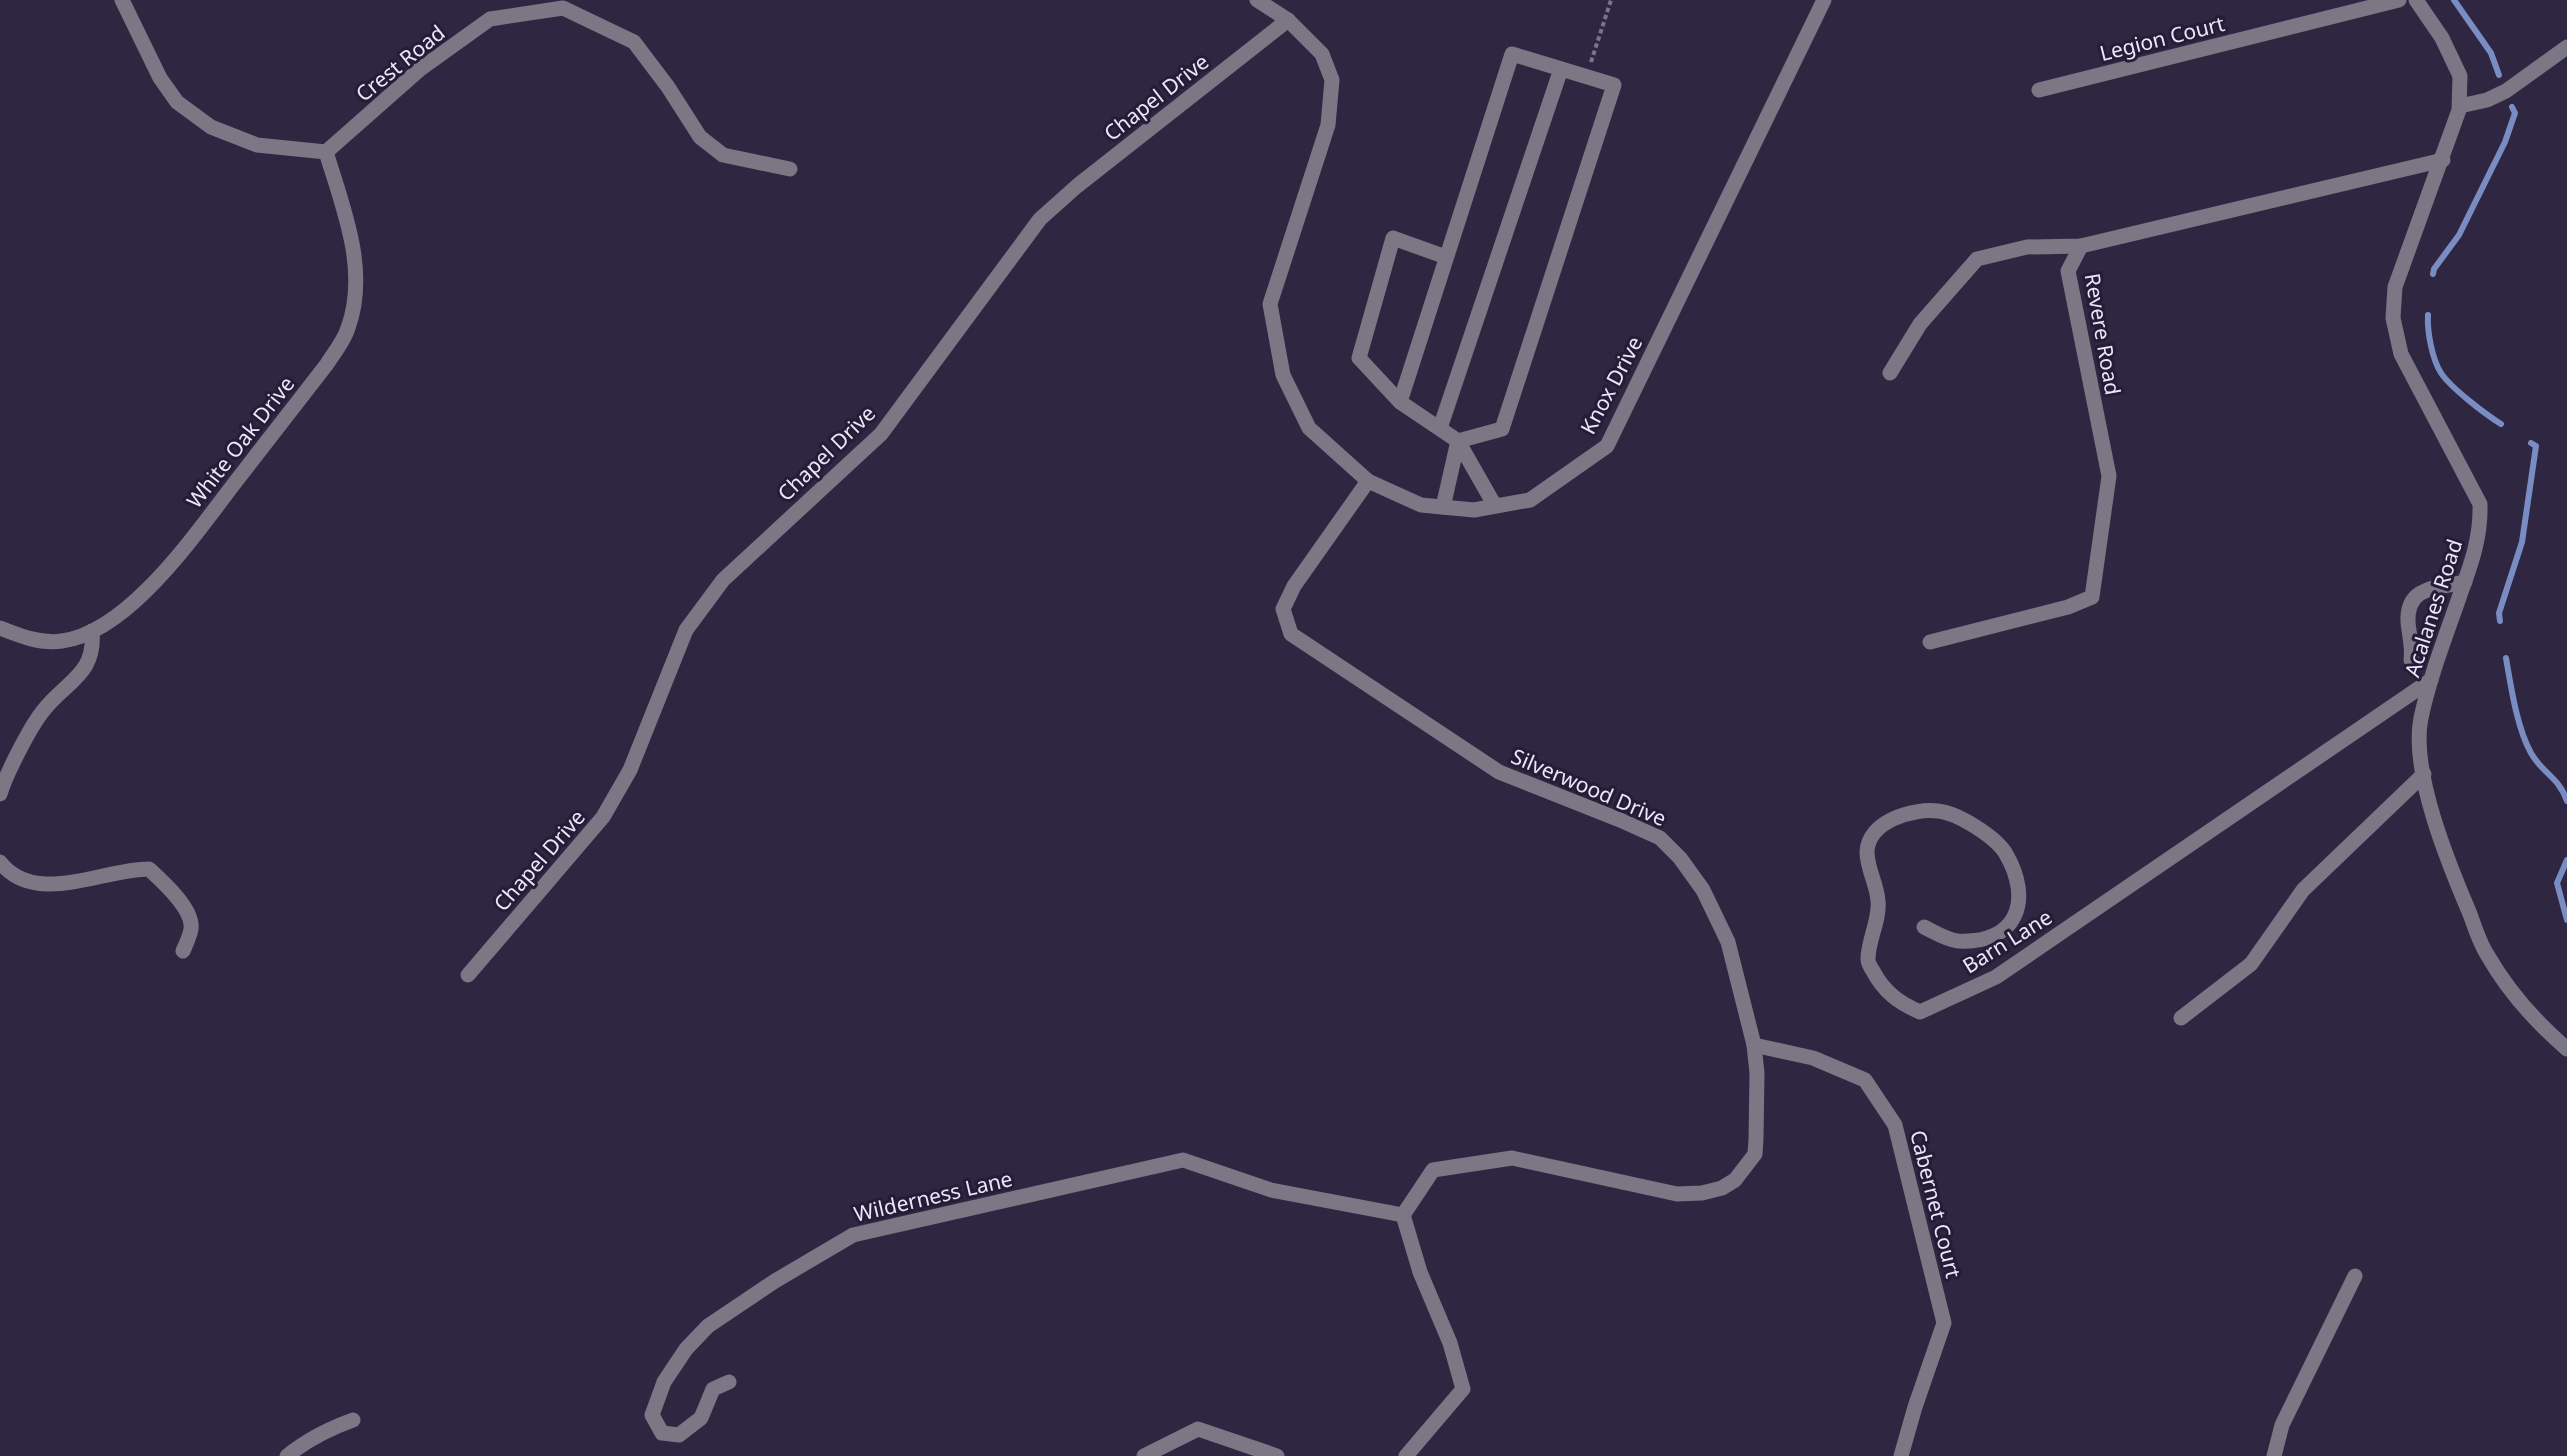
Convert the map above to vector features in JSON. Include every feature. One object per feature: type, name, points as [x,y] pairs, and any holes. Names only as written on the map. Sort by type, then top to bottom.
[{"type":"street","points":[[122,0],[160,78],[177,102],[202,121],[211,127],[257,145],[326,152]]},
{"type":"street","points":[[1257,0],[1288,20]]},
{"type":"street","name":"Knox Drive","points":[[1288,20],[1322,54],[1332,80],[1328,125],[1270,304],[1283,375],[1310,428],[1368,481],[1421,505],[1474,510],[1530,500],[1606,446],[1824,0]]},
{"type":"street","name":"Legion Court","points":[[2039,90],[2400,0]]},
{"type":"street","name":"Acalanes Road","points":[[2416,0],[2442,38],[2460,76],[2460,106],[2443,160],[2395,287],[2393,318],[2401,354],[2480,504],[2481,524],[2476,549],[2420,719],[2419,739],[2424,774],[2450,867],[2487,956],[2537,1023],[2567,1049]]},
{"type":"street","name":"Crest Road","points":[[326,152],[419,70],[490,19],[563,8],[634,42],[668,87],[700,137],[723,156],[789,169]]},
{"type":"street","name":"Chapel Drive","points":[[468,975],[603,817],[630,770],[686,630],[723,580],[881,434],[1040,219],[1077,186],[1288,20]]},
{"type":"street","points":[[2460,106],[2487,100],[2506,91],[2567,47]]},
{"type":"street","points":[[1400,402],[1512,54],[1614,86],[1502,429],[1458,441]]},
{"type":"street","points":[[1440,429],[1561,69]]},
{"type":"street","name":"White Oak Drive","points":[[0,628],[32,640],[62,641],[92,631],[125,610],[170,567],[327,364],[348,330],[357,294],[352,239],[326,152]]},
{"type":"street","name":"Revere Road","points":[[1930,642],[2068,607],[2092,597],[2109,476],[2068,271],[2081,246],[2443,160]]},
{"type":"street","points":[[1446,257],[1393,238],[1359,358],[1400,402],[1458,441],[1495,506]]},
{"type":"street","points":[[1890,373],[1920,324],[1977,259],[2027,247],[2081,246]]},
{"type":"street","points":[[1443,507],[1458,441]]},
{"type":"street","name":"Silverwood Drive","points":[[1368,481],[1294,586],[1283,609],[1291,634],[1498,772],[1660,838],[1680,858],[1703,890],[1728,942],[1754,1045],[1757,1073],[1755,1154],[1735,1180],[1722,1188],[1702,1193],[1677,1194],[1512,1158],[1433,1170],[1403,1215]]},
{"type":"street","points":[[2411,660],[2408,622],[2412,598],[2425,591],[2465,582]]},
{"type":"street","points":[[0,794],[4,780],[43,711],[76,681],[88,663],[93,647],[92,631]]},
{"type":"street","name":"Barn Lane","points":[[1924,927],[1956,941],[1994,937],[2010,926],[2019,903],[2016,879],[2005,852],[1972,823],[1942,811],[1924,809],[1897,815],[1877,830],[1867,850],[1878,901],[1868,961],[1880,985],[1900,1003],[1920,1012],[1996,977],[2431,680]]},
{"type":"street","points":[[2181,1018],[2252,964],[2303,890],[2424,774]]},
{"type":"street","points":[[0,862],[17,878],[33,883],[57,884],[131,869],[149,869],[189,913],[192,928],[183,951]]},
{"type":"street","name":"Cabernet Court","points":[[1754,1045],[1813,1058],[1865,1080],[1894,1125],[1944,1323],[1901,1456]]},
{"type":"street","name":"Wilderness Lane","points":[[729,1382],[713,1389],[701,1418],[679,1435],[662,1433],[652,1415],[664,1382],[686,1349],[708,1326],[775,1281],[853,1235],[1183,1160],[1271,1190],[1403,1215]]},
{"type":"street","points":[[1403,1215],[1420,1272],[1450,1343],[1462,1389],[1406,1456]]},
{"type":"street","points":[[2274,1456],[2282,1425],[2355,1276]]},
{"type":"street","points":[[287,1456],[328,1429],[353,1420]]},
{"type":"street","points":[[1144,1456],[1198,1429],[1277,1456]]},
{"type":"path","points":[[1586,77],[1611,0]]},
{"type":"waterway","points":[[2454,0],[2491,53],[2499,75]]},
{"type":"waterway","points":[[2433,274],[2434,269],[2459,235],[2505,142],[2515,113],[2512,107]]},
{"type":"waterway","points":[[2428,315],[2431,345],[2441,373],[2460,393],[2501,424]]},
{"type":"waterway","points":[[2500,621],[2499,613],[2522,542],[2536,446],[2531,443]]},
{"type":"waterway","points":[[2506,658],[2515,707],[2526,743],[2535,760],[2560,786],[2567,801]]},
{"type":"waterway","points":[[2567,860],[2557,883],[2567,920]]}]
